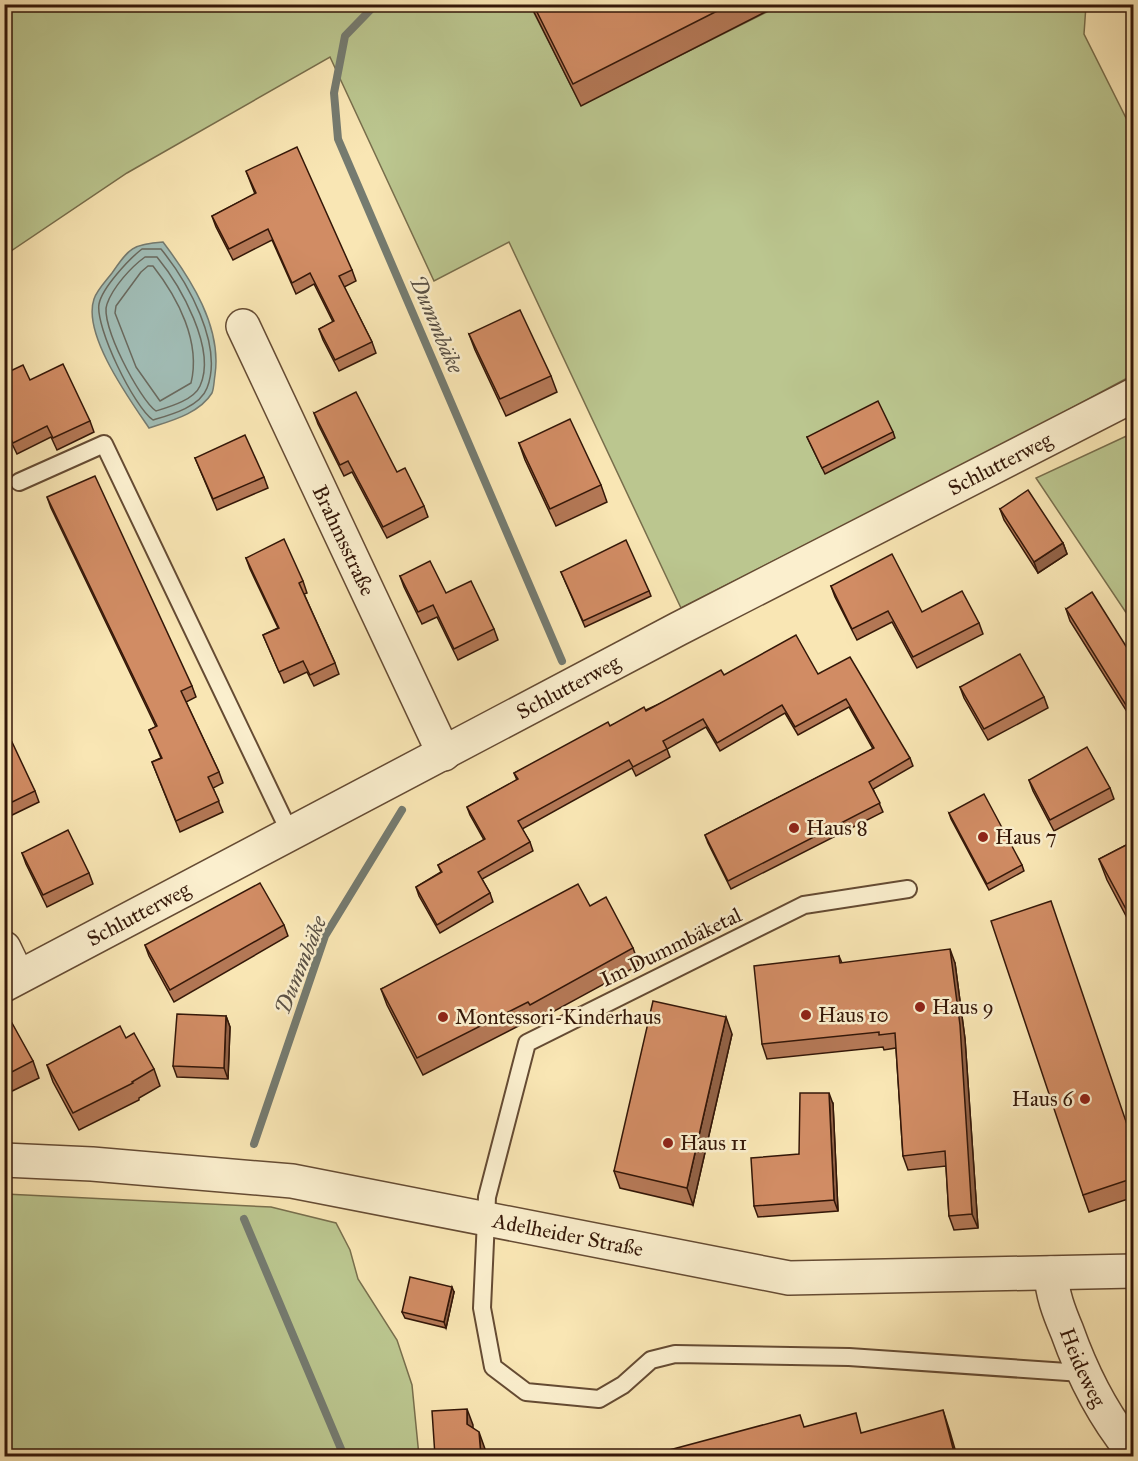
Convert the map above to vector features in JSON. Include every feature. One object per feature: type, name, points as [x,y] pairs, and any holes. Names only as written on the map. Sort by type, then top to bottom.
[{"type":"street","name":"Brahmsstraße","points":[[243,326],[444,754]]},
{"type":"street","name":"Schlutterweg","points":[[11,981],[671,633],[1134,395]]},
{"type":"street","points":[[4,948],[11,981]]},
{"type":"street","name":"Adelheider Straße","points":[[4,1160],[92,1164],[292,1181],[487,1229],[789,1278],[1134,1271]]},
{"type":"street","name":"Heideweg","points":[[1051,1273],[1052,1290],[1082,1373],[1108,1422],[1134,1453]]},
{"type":"lane","points":[[19,482],[104,444],[291,835]]},
{"type":"lane","name":"Im Dummbäketal","points":[[908,889],[804,905],[527,1043],[487,1197],[482,1308],[493,1367],[526,1392],[599,1399],[623,1385],[651,1360],[675,1354],[849,1357],[1082,1373]]},
{"type":"green space","points":[[5,5],[530,5],[581,105],[781,5],[1086,5],[1084,34],[1133,132],[1133,375],[1012,440],[681,608],[509,242],[434,281],[330,57],[127,173],[5,255]]},
{"type":"green space","points":[[1133,433],[1133,623],[1036,478]]},
{"type":"green space","points":[[5,1194],[271,1207],[336,1223],[350,1250],[358,1279],[397,1340],[412,1385],[419,1456],[5,1456]]},
{"type":"water","points":[[163,242],[184,272],[202,304],[214,339],[215,375],[212,393],[200,406],[184,416],[149,428],[120,384],[101,348],[92,313],[97,292],[128,253],[138,246]]},
{"type":"building","points":[[533,4],[731,4],[573,84]]},
{"type":"building","points":[[297,147],[352,270],[339,276],[372,342],[335,360],[319,329],[334,321],[310,273],[292,283],[268,229],[229,249],[212,216],[256,193],[246,171]]},
{"type":"building","points":[[520,310],[551,376],[500,399],[469,334]]},
{"type":"building","points":[[63,364],[90,421],[53,438],[47,426],[13,443],[4,425],[4,374],[23,365],[30,380]]},
{"type":"building","points":[[356,392],[397,472],[405,468],[424,506],[383,527],[348,461],[340,465],[314,413]]},
{"type":"building","points":[[878,401],[893,432],[822,468],[807,437]]},
{"type":"building","points":[[570,419],[601,485],[550,509],[519,443]]},
{"type":"building","points":[[245,435],[264,477],[213,499],[195,458]]},
{"type":"building","points":[[95,476],[192,686],[181,691],[219,772],[208,777],[219,801],[176,821],[152,762],[162,758],[149,730],[157,726],[47,497]]},
{"type":"building","points":[[1028,490],[1063,543],[1034,562],[1000,509]]},
{"type":"building","points":[[284,539],[303,581],[299,583],[335,663],[310,675],[303,661],[279,672],[263,635],[279,628],[246,558]]},
{"type":"building","points":[[626,540],[649,591],[583,621],[561,572]]},
{"type":"building","points":[[892,554],[922,612],[962,591],[979,623],[913,657],[888,611],[852,629],[831,586]]},
{"type":"building","points":[[430,561],[446,593],[471,581],[494,629],[454,649],[433,605],[418,612],[400,576]]},
{"type":"building","points":[[1092,592],[1134,659],[1134,718],[1066,609]]},
{"type":"building","points":[[796,635],[818,674],[850,657],[910,758],[869,782],[880,803],[728,881],[705,835],[874,748],[846,699],[795,727],[782,705],[717,743],[703,719],[663,741],[667,749],[633,767],[629,760],[518,821],[530,842],[478,872],[490,893],[437,925],[416,887],[442,872],[438,865],[485,839],[467,807],[518,779],[514,773],[608,722],[610,726],[644,707],[646,711],[721,670],[724,675]]},
{"type":"building","points":[[1020,654],[1044,697],[984,729],[960,687]]},
{"type":"building","points":[[12,742],[35,791],[4,806],[4,745]]},
{"type":"building","points":[[1087,747],[1110,788],[1050,820],[1029,780]]},
{"type":"building","name":"Haus 7","points":[[984,794],[1022,865],[987,884],[949,813]]},
{"type":"building","points":[[68,830],[89,873],[43,895],[22,853]]},
{"type":"building","points":[[1134,841],[1134,924],[1099,859]]},
{"type":"building","points":[[260,883],[284,925],[170,990],[145,945]]},
{"type":"building","points":[[578,884],[590,906],[606,897],[633,948],[530,1005],[528,1002],[417,1058],[381,989]]},
{"type":"building","name":"Haus 6","points":[[1051,901],[1134,1145],[1134,1178],[1083,1195],[991,921]]},
{"type":"building","points":[[950,949],[960,1025],[972,1214],[949,1216],[945,1151],[903,1156],[895,1033],[879,1035],[879,1032],[762,1044],[754,966],[839,956],[840,963]]},
{"type":"building","name":"Haus 11","points":[[653,1001],[726,1017],[687,1188],[614,1171]]},
{"type":"building","points":[[177,1014],[226,1016],[224,1068],[173,1066]]},
{"type":"building","points":[[12,1023],[33,1061],[4,1076],[4,1027]]},
{"type":"building","points":[[120,1026],[126,1038],[134,1033],[154,1069],[133,1083],[73,1113],[47,1065]]},
{"type":"building","points":[[800,1093],[829,1093],[834,1200],[754,1206],[751,1158],[799,1154]]},
{"type":"building","points":[[410,1277],[452,1287],[444,1322],[402,1312]]},
{"type":"building","points":[[467,1409],[467,1424],[479,1432],[481,1456],[435,1456],[432,1411]]},
{"type":"building","points":[[943,1410],[955,1456],[647,1456],[800,1415],[804,1427],[856,1413],[861,1433]]},
{"type":"waterway","name":"Dummbäke","points":[[376,4],[345,36],[334,93],[338,139],[562,661]]},
{"type":"waterway","name":"Dummbäke","points":[[254,1144],[325,936],[402,810]]},
{"type":"waterway","name":"Dummbäke","points":[[244,1219],[344,1456]]},
{"type":"place","name":"Haus 8","points":[[794,828]]},
{"type":"place","name":"Haus 7","points":[[983,837]]},
{"type":"place","name":"Haus 9","points":[[920,1007]]},
{"type":"place","name":"Haus 10","points":[[806,1015]]},
{"type":"place","name":"Montessori-Kinderhaus","points":[[443,1017]]},
{"type":"place","name":"Haus 6","points":[[1085,1099]]},
{"type":"place","name":"Haus 11","points":[[668,1143]]}]
